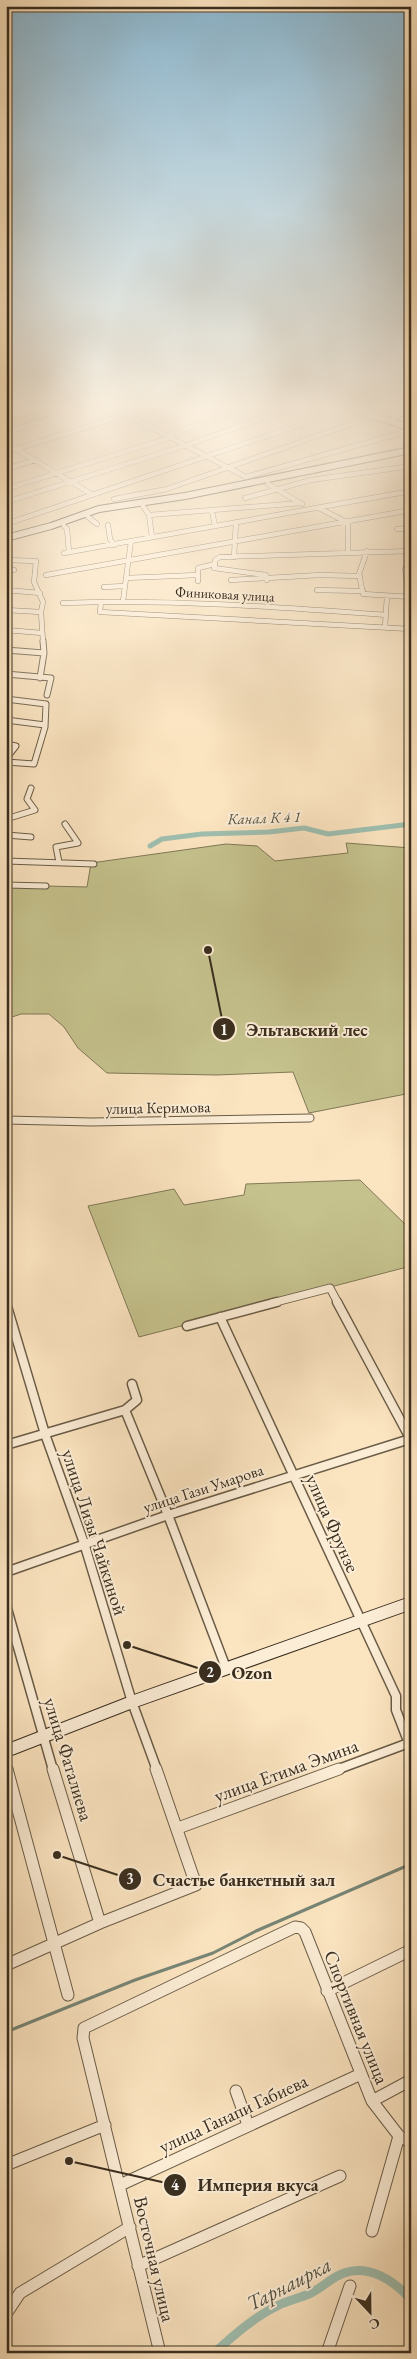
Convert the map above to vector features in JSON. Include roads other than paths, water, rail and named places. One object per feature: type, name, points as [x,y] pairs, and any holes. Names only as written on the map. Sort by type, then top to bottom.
[{"type":"main road","points":[[6,538],[68,520]]},
{"type":"main road","points":[[6,543],[80,520]]},
{"type":"main road","points":[[6,1751],[132,1702],[411,1603]]},
{"type":"street","points":[[92,520],[97,524]]},
{"type":"street","points":[[150,520],[152,537]]},
{"type":"street","points":[[214,520],[216,526]]},
{"type":"street","points":[[64,526],[67,529],[67,553],[247,520]]},
{"type":"street","points":[[342,520],[348,523]]},
{"type":"street","points":[[46,575],[362,520]]},
{"type":"street","points":[[234,557],[236,522]]},
{"type":"street","points":[[348,523],[348,551]]},
{"type":"street","points":[[108,525],[110,539],[114,545]]},
{"type":"street","points":[[397,529],[411,528]]},
{"type":"street","points":[[123,602],[130,541]]},
{"type":"street","points":[[267,580],[266,575],[214,568],[215,560],[220,557],[310,555],[348,551],[411,551]]},
{"type":"street","points":[[363,592],[360,576],[367,551]]},
{"type":"street","points":[[6,560],[36,561],[34,582],[43,602],[41,612],[44,653],[40,678]]},
{"type":"street","points":[[126,578],[198,578],[198,568],[215,564]]},
{"type":"street","points":[[6,569],[14,570]]},
{"type":"street","points":[[318,590],[410,597],[405,569]]},
{"type":"street","points":[[231,580],[267,580],[320,575],[360,576]]},
{"type":"street","points":[[104,586],[124,586]]},
{"type":"street","points":[[6,590],[40,593]]},
{"type":"street","points":[[385,627],[387,596]]},
{"type":"street","points":[[101,602],[100,612],[411,629]]},
{"type":"street","name":"Финиковая улица","points":[[64,603],[232,604],[386,615]]},
{"type":"street","points":[[6,610],[41,612]]},
{"type":"street","points":[[6,630],[42,633]]},
{"type":"street","points":[[6,650],[44,653]]},
{"type":"street","points":[[6,674],[51,678],[47,695]]},
{"type":"street","points":[[6,699],[46,704],[45,725],[34,764],[6,761],[16,746],[6,744]]},
{"type":"street","points":[[6,720],[45,725]]},
{"type":"street","points":[[6,819],[35,810],[27,799],[31,788]]},
{"type":"street","points":[[59,862],[56,847],[78,843],[65,824]]},
{"type":"street","points":[[6,835],[31,837]]},
{"type":"street","points":[[6,860],[94,864]]},
{"type":"street","points":[[6,885],[46,886]]},
{"type":"street","name":"улица Керимова","points":[[6,1120],[92,1122],[310,1118]]},
{"type":"street","points":[[187,1326],[330,1288],[410,1440]]},
{"type":"street","name":"улица Лизы Чайкиной","points":[[6,1303],[45,1434],[84,1543],[132,1702],[178,1828],[196,1885],[100,1923]]},
{"type":"street","name":"улица Фрунзе","points":[[220,1317],[396,1696],[396,1710],[406,1736],[406,1744]]},
{"type":"street","points":[[6,1445],[125,1410],[137,1400],[132,1384]]},
{"type":"street","points":[[125,1410],[168,1515],[226,1668]]},
{"type":"street","name":"улица Гази Умарова","points":[[6,1572],[168,1515],[294,1474],[410,1440]]},
{"type":"street","name":"улица Фаталиева","points":[[6,1605],[43,1737],[100,1923]]},
{"type":"street","name":"улица Етима Эмина","points":[[178,1828],[406,1744]]},
{"type":"street","points":[[6,1764],[68,1995]]},
{"type":"street","points":[[6,1965],[100,1923]]},
{"type":"street","name":"Спортивная улица","points":[[84,2028],[295,1927],[300,1928],[305,1932],[372,2101],[399,2136],[411,2142]]},
{"type":"street","points":[[327,1991],[411,1950]]},
{"type":"street","name":"Восточная улица","points":[[84,2028],[83,2038],[160,2353]]},
{"type":"street","name":"улица Ганапи Габиева","points":[[120,2185],[361,2074]]},
{"type":"street","points":[[372,2101],[411,2080]]},
{"type":"street","points":[[236,2092],[248,2125]]},
{"type":"street","points":[[6,2165],[105,2125]]},
{"type":"street","points":[[372,2231],[399,2136]]},
{"type":"street","points":[[138,2266],[340,2176]]},
{"type":"street","points":[[6,2314],[20,2293],[130,2227]]},
{"type":"street","points":[[327,2353],[350,2286]]},
{"type":"waterway","name":"Канал К 4 1","points":[[150,846],[162,839],[202,834],[269,832],[304,828],[328,834],[411,824]]},
{"type":"waterway","points":[[6,2032],[135,1980],[213,1953],[256,1931],[411,1864]]},
{"type":"waterway","name":"Тарнаирка","points":[[214,2353],[261,2315],[283,2303],[311,2293],[344,2273],[363,2271],[381,2276],[397,2286],[411,2300]]},
{"type":"place","name":"Эльтавский лес","points":[[208,950]]},
{"type":"place","name":"Ozon","points":[[127,1645]]},
{"type":"place","name":"Счастье банкетный зал","points":[[57,1855]]},
{"type":"place","name":"Империя вкуса","points":[[69,2161]]}]
